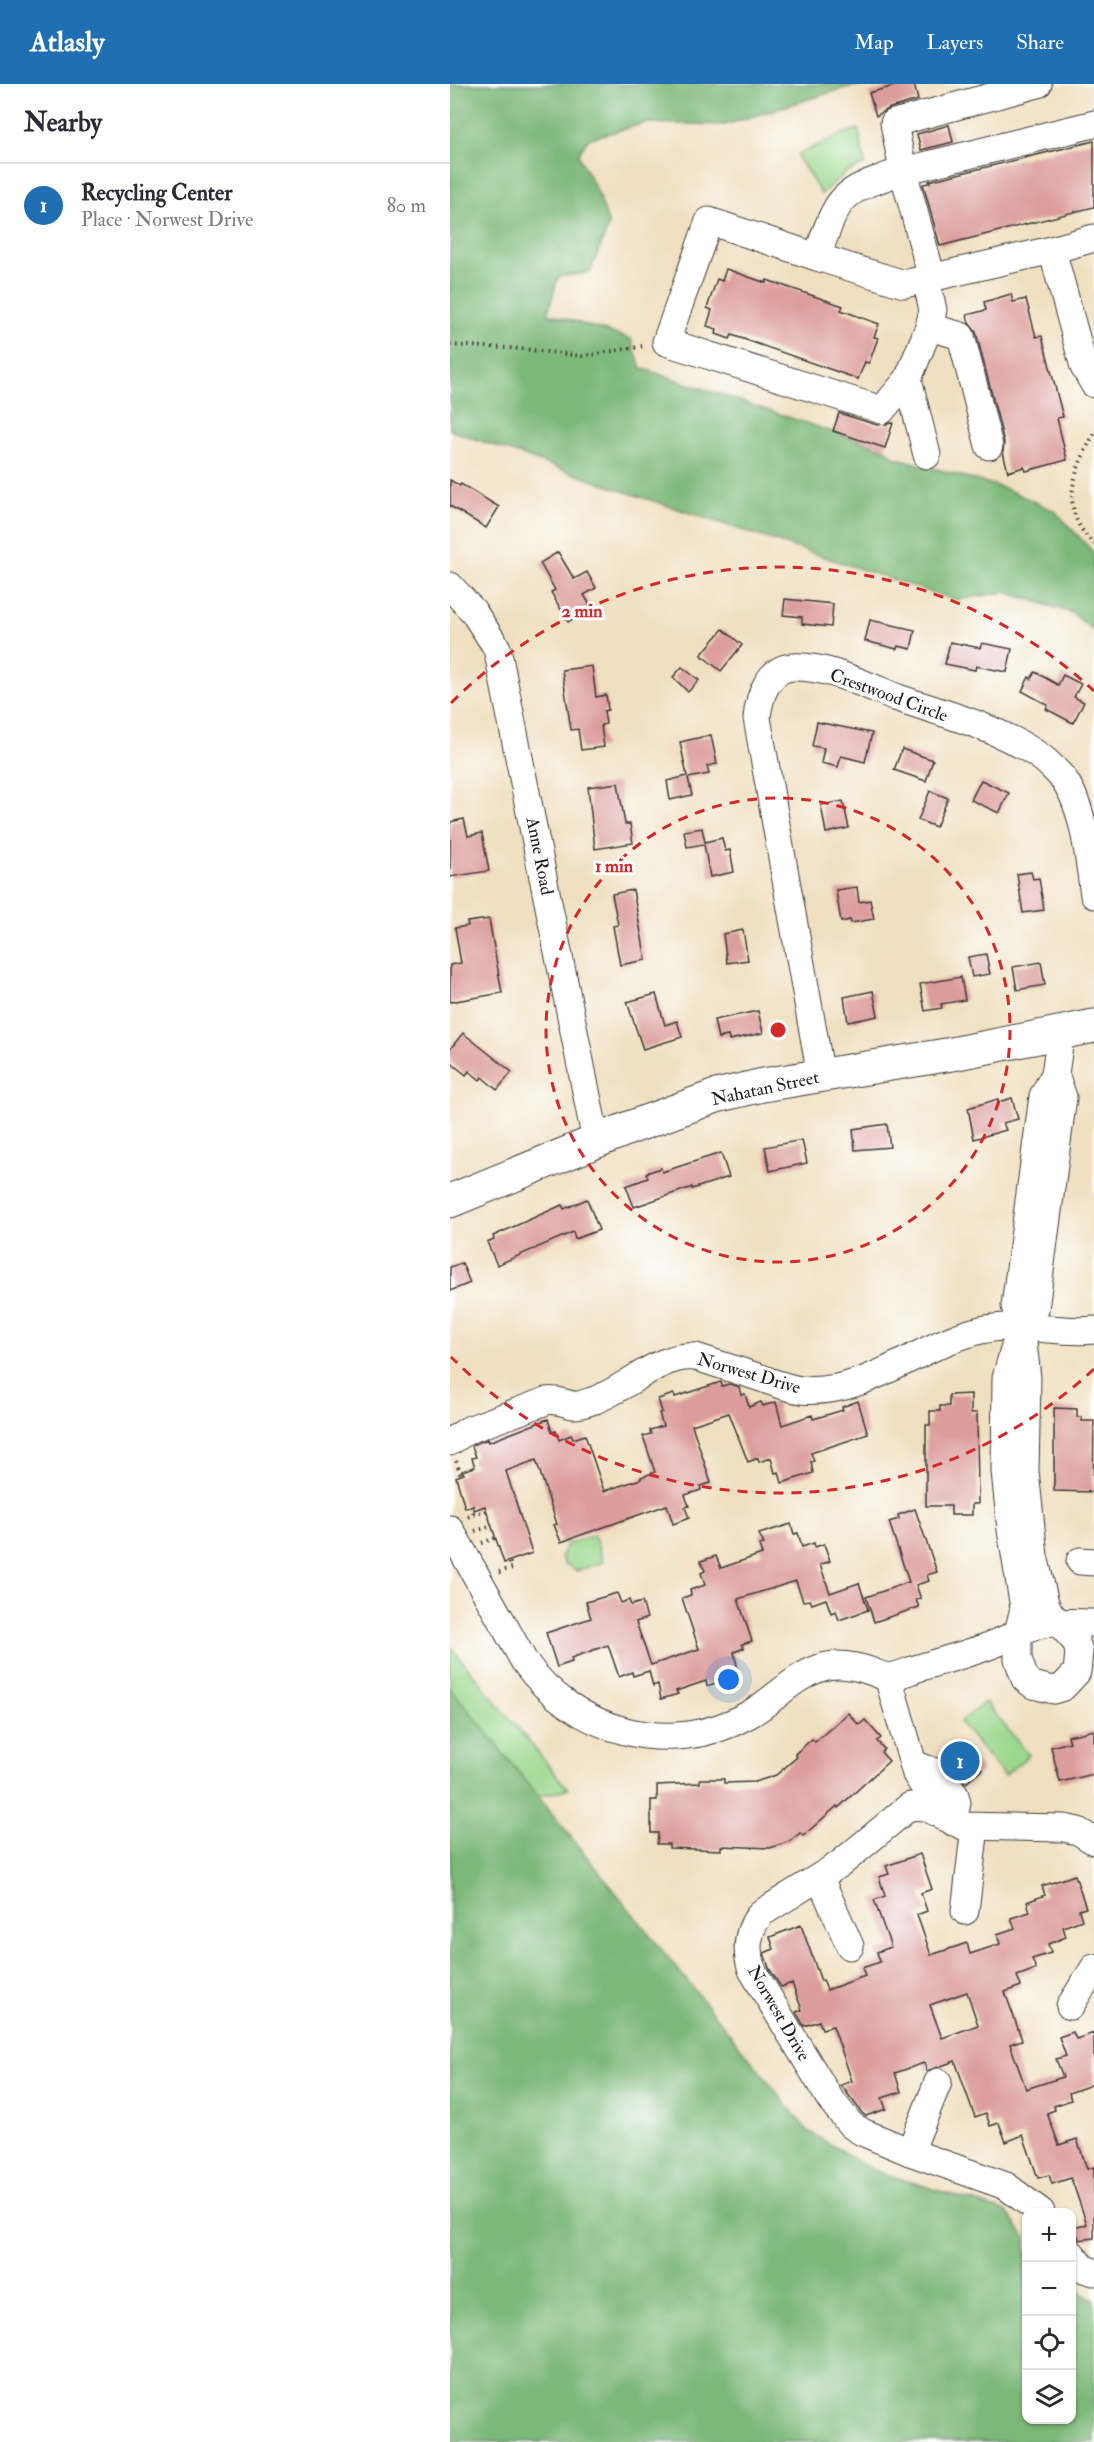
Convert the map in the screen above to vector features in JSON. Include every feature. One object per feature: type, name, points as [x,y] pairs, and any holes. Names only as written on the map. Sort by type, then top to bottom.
[{"type":"main road","name":"Nahatan Street","points":[[450,1201],[596,1141],[716,1096],[763,1085],[952,1054],[1094,1026]]},
{"type":"street","points":[[1038,84],[894,123],[929,278],[933,310],[929,327],[908,380],[882,410],[666,342],[709,221],[904,284],[929,278],[1052,250],[1094,238]]},
{"type":"street","points":[[817,257],[832,214],[846,195],[862,184],[903,171],[1094,124]]},
{"type":"street","points":[[1052,250],[1084,367],[1094,384]]},
{"type":"street","points":[[929,327],[961,336],[989,446]]},
{"type":"street","points":[[908,380],[927,455]]},
{"type":"street","name":"Anne Road","points":[[450,586],[473,611],[497,648],[596,1141]]},
{"type":"street","name":"Crestwood Circle","points":[[820,1076],[757,718],[759,699],[767,683],[779,671],[792,667],[828,672],[1004,736],[1040,756],[1067,784],[1076,804],[1086,843],[1094,895]]},
{"type":"street","points":[[1020,1325],[1027,1378],[1025,1471],[1030,1527],[1045,1603],[1076,1642],[1080,1662],[1071,1680],[1063,1687],[1053,1690],[1043,1689],[1025,1679],[1018,1659],[1018,1633],[1024,1608],[1007,1502],[1004,1441],[1006,1378],[1020,1325],[1035,1309],[1063,1097],[1055,1074],[1061,1032]]},
{"type":"street","name":"Norwest Drive","points":[[453,1452],[468,1430],[546,1401],[556,1400],[578,1405],[597,1399],[674,1359],[696,1357],[788,1387],[813,1390],[860,1381],[980,1330],[1020,1325],[1079,1331],[1094,1330]]},
{"type":"street","points":[[450,1529],[524,1661],[536,1677],[567,1706],[586,1717],[634,1733],[669,1737],[699,1734],[729,1725],[750,1714],[798,1678],[823,1667],[846,1665],[888,1677],[980,1649],[1040,1625],[1094,1623]]},
{"type":"street","points":[[888,1677],[915,1769],[914,1796],[903,1810]]},
{"type":"street","points":[[915,1769],[935,1772],[955,1795],[965,1911]]},
{"type":"street","points":[[903,1810],[910,1806],[921,1806],[957,1822],[1064,1828],[1078,1831],[1094,1841]]},
{"type":"street","name":"Norwest Drive","points":[[903,1810],[840,1864],[760,1914],[747,1943],[748,1960],[844,2119],[862,2132],[910,2152],[1006,2186],[1036,2208]]},
{"type":"street","points":[[820,1878],[850,1946]]},
{"type":"street","points":[[1070,2006],[1094,1968]]},
{"type":"street","points":[[910,2152],[938,2082]]},
{"type":"street","points":[[1076,2260],[1084,2269],[1094,2272]]},
{"type":"path","points":[[450,345],[523,349],[582,356],[666,342]]},
{"type":"path","points":[[1094,434],[1075,479],[1071,507],[1081,529],[1094,544]]},
{"type":"path","points":[[453,1452],[460,1475]]},
{"type":"path","points":[[471,1506],[474,1515],[487,1510]]},
{"type":"green space","points":[[450,84],[867,84],[845,88],[725,125],[646,123],[588,139],[578,155],[597,191],[609,225],[590,272],[558,277],[548,313],[631,339],[641,368],[887,450],[894,457],[1004,488],[1055,511],[1094,553],[1094,631],[1072,613],[1006,592],[955,600],[620,490],[450,430]]},
{"type":"green space","points":[[858,129],[865,164],[845,173],[821,194],[797,155]]},
{"type":"green space","points":[[594,1535],[603,1562],[577,1571],[564,1563],[561,1556],[567,1544]]},
{"type":"green space","points":[[450,1646],[568,1789],[490,1807],[450,1812]]},
{"type":"green space","points":[[450,1687],[808,2131],[873,2170],[1007,2212],[1022,2233],[1022,2424],[1076,2424],[1076,2291],[1094,2299],[1094,2442],[450,2442]]},
{"type":"green space","points":[[985,1702],[1029,1755],[1004,1776],[960,1722]]},
{"type":"building","points":[[901,84],[914,84],[918,100],[890,108],[876,116],[869,93]]},
{"type":"building","points":[[949,125],[953,142],[921,150],[917,134]]},
{"type":"building","points":[[1094,141],[1094,207],[940,246],[923,184]]},
{"type":"building","points":[[726,269],[766,283],[767,280],[843,306],[841,310],[879,324],[874,337],[878,338],[869,363],[865,362],[858,379],[732,335],[730,339],[716,334],[717,329],[707,326],[712,310],[707,308],[717,279],[722,281]]},
{"type":"building","points":[[1011,294],[1013,302],[1026,299],[1036,337],[1042,336],[1063,417],[1057,418],[1067,460],[1026,471],[1024,467],[1008,472],[1003,452],[1004,442],[976,332],[969,323],[967,315],[986,310],[984,302]]},
{"type":"building","points":[[839,413],[877,425],[893,423],[885,448],[833,431]]},
{"type":"building","points":[[450,480],[460,486],[461,484],[499,507],[486,528],[450,506]]},
{"type":"building","points":[[558,552],[574,579],[587,572],[596,588],[584,595],[592,608],[568,622],[551,592],[555,590],[540,563]]},
{"type":"building","points":[[785,599],[833,604],[831,627],[802,624],[802,617],[783,615]]},
{"type":"building","points":[[870,620],[915,630],[911,649],[898,646],[897,649],[865,641]]},
{"type":"building","points":[[723,629],[742,645],[721,671],[701,655]]},
{"type":"building","points":[[950,642],[980,648],[982,643],[1012,649],[1007,672],[976,666],[975,670],[945,664]]},
{"type":"building","points":[[592,666],[596,697],[606,695],[608,710],[604,711],[606,724],[601,725],[604,747],[581,750],[578,729],[571,730],[562,670]]},
{"type":"building","points":[[682,667],[699,680],[688,692],[673,677]]},
{"type":"building","points":[[1035,672],[1058,685],[1063,675],[1081,684],[1074,697],[1084,702],[1073,723],[1046,709],[1048,705],[1022,691],[1029,677],[1031,679]]},
{"type":"building","points":[[817,722],[872,733],[865,762],[841,756],[838,767],[821,763],[824,748],[812,746]]},
{"type":"building","points":[[711,735],[717,764],[707,766],[709,774],[688,778],[692,795],[670,800],[667,781],[687,776],[680,742]]},
{"type":"building","points":[[902,749],[933,760],[926,781],[894,770]]},
{"type":"building","points":[[981,780],[1009,793],[999,813],[971,800]]},
{"type":"building","points":[[618,783],[625,824],[630,824],[633,843],[595,849],[588,787]]},
{"type":"building","points":[[930,791],[948,798],[936,827],[918,820]]},
{"type":"building","points":[[843,801],[849,828],[826,833],[821,805]]},
{"type":"building","points":[[464,819],[468,836],[482,833],[489,871],[450,877],[450,822]]},
{"type":"building","points":[[702,828],[705,842],[722,838],[725,851],[730,850],[734,872],[710,877],[704,844],[687,847],[684,831]]},
{"type":"building","points":[[1031,872],[1033,879],[1039,878],[1044,910],[1023,913],[1017,874]]},
{"type":"building","points":[[857,887],[859,902],[870,900],[874,919],[851,923],[850,920],[841,922],[836,890]]},
{"type":"building","points":[[633,890],[646,960],[620,965],[613,926],[618,925],[612,894]]},
{"type":"building","points":[[489,919],[502,993],[450,1002],[450,965],[461,963],[455,928],[468,926],[467,922]]},
{"type":"building","points":[[743,930],[748,960],[727,963],[723,934]]},
{"type":"building","points":[[986,954],[990,974],[972,977],[968,957]]},
{"type":"building","points":[[1041,962],[1045,985],[1017,990],[1013,967]]},
{"type":"building","points":[[961,977],[965,1000],[941,1004],[942,1008],[925,1011],[920,984]]},
{"type":"building","points":[[873,991],[878,1016],[848,1022],[844,997]]},
{"type":"building","points":[[656,994],[665,1025],[677,1021],[682,1037],[643,1049],[627,1002]]},
{"type":"building","points":[[758,1011],[763,1033],[729,1040],[728,1036],[718,1038],[714,1020]]},
{"type":"building","points":[[463,1033],[512,1072],[497,1090],[482,1077],[480,1080],[469,1071],[466,1075],[450,1062],[450,1049]]},
{"type":"building","points":[[1012,1098],[1018,1119],[1003,1123],[1006,1130],[974,1139],[968,1108],[998,1099],[998,1102]]},
{"type":"building","points":[[887,1124],[890,1147],[855,1150],[853,1129]]},
{"type":"building","points":[[802,1140],[807,1163],[770,1171],[765,1147]]},
{"type":"building","points":[[721,1153],[729,1177],[634,1207],[626,1186],[648,1178],[646,1173],[661,1168],[662,1172]]},
{"type":"building","points":[[587,1199],[599,1230],[575,1239],[573,1232],[497,1265],[487,1242],[494,1239],[493,1236],[562,1205],[564,1209]]},
{"type":"building","points":[[462,1263],[470,1283],[450,1291],[450,1267]]},
{"type":"building","points":[[721,1382],[722,1386],[729,1384],[739,1387],[741,1395],[745,1394],[749,1407],[761,1402],[763,1406],[776,1402],[782,1425],[812,1415],[813,1419],[843,1410],[842,1407],[858,1401],[868,1434],[811,1453],[814,1461],[811,1462],[813,1473],[782,1483],[779,1472],[775,1473],[771,1458],[759,1462],[758,1458],[748,1462],[729,1413],[692,1425],[711,1483],[700,1486],[701,1490],[685,1495],[689,1506],[685,1507],[689,1518],[673,1524],[667,1505],[561,1542],[536,1460],[506,1471],[532,1553],[504,1563],[485,1506],[474,1510],[473,1506],[465,1508],[456,1477],[464,1474],[462,1471],[475,1467],[472,1458],[476,1457],[472,1446],[475,1444],[488,1439],[489,1442],[548,1419],[552,1432],[556,1431],[559,1440],[571,1435],[573,1439],[585,1435],[604,1491],[655,1472],[643,1436],[651,1434],[650,1430],[663,1426],[658,1399],[674,1394],[675,1397]]},
{"type":"building","points":[[971,1394],[971,1413],[977,1413],[978,1504],[972,1504],[972,1515],[951,1515],[951,1506],[926,1506],[926,1425],[930,1425],[930,1411],[940,1411],[940,1406],[949,1406],[949,1395]]},
{"type":"building","points":[[1054,1408],[1077,1409],[1077,1417],[1082,1417],[1082,1421],[1094,1421],[1093,1492],[1054,1491]]},
{"type":"building","points":[[915,1509],[937,1572],[927,1575],[929,1581],[916,1585],[921,1599],[916,1600],[919,1607],[874,1622],[866,1597],[909,1582],[889,1522],[899,1519],[898,1515]]},
{"type":"building","points":[[791,1524],[794,1534],[798,1533],[802,1547],[814,1543],[815,1547],[824,1544],[830,1561],[820,1565],[830,1593],[859,1583],[868,1610],[839,1620],[836,1611],[831,1613],[826,1599],[812,1604],[810,1600],[803,1601],[796,1581],[738,1599],[752,1641],[742,1644],[744,1648],[734,1652],[740,1679],[707,1686],[706,1681],[676,1691],[678,1694],[661,1699],[658,1684],[653,1686],[649,1671],[633,1676],[632,1672],[619,1677],[608,1645],[571,1658],[572,1662],[557,1667],[546,1633],[591,1618],[586,1602],[617,1593],[621,1603],[629,1600],[631,1605],[642,1602],[647,1618],[636,1622],[651,1665],[699,1649],[682,1598],[691,1595],[690,1590],[705,1585],[701,1573],[705,1571],[701,1561],[716,1556],[721,1568],[762,1554],[759,1545],[764,1544],[759,1534]]},
{"type":"building","points":[[848,1713],[859,1725],[865,1720],[881,1738],[877,1741],[884,1749],[881,1752],[889,1761],[838,1808],[837,1806],[803,1836],[800,1833],[790,1841],[770,1848],[721,1846],[721,1850],[669,1848],[669,1844],[657,1844],[658,1833],[651,1833],[651,1800],[657,1800],[657,1785],[700,1783],[700,1779],[724,1779],[724,1783],[755,1782],[776,1775],[797,1757],[795,1754],[812,1739],[815,1742]]},
{"type":"building","points":[[1094,1730],[1094,1774],[1060,1782],[1051,1747],[1070,1742],[1068,1736]]},
{"type":"building","points":[[959,1742],[982,1770],[966,1783],[941,1757]]},
{"type":"building","points":[[920,1854],[932,1889],[921,1893],[927,1911],[917,1915],[931,1955],[967,1943],[970,1954],[1000,1944],[997,1934],[1015,1928],[1011,1918],[1030,1912],[1027,1902],[1045,1895],[1042,1886],[1075,1875],[1086,1908],[1079,1910],[1082,1920],[1063,1927],[1066,1937],[1048,1944],[1051,1953],[1032,1959],[1036,1969],[1017,1976],[1021,1986],[1005,1992],[1022,2040],[1010,2044],[1026,2089],[1063,2077],[1056,2059],[1066,2056],[1059,2037],[1073,2032],[1076,2039],[1094,2033],[1094,2084],[1069,2093],[1071,2100],[1054,2106],[1055,2110],[1047,2113],[1059,2145],[1077,2139],[1087,2169],[1094,2167],[1094,2238],[1079,2240],[1076,2228],[1087,2224],[1071,2178],[1052,2184],[1049,2175],[1038,2178],[1023,2135],[1006,2142],[999,2123],[990,2126],[986,2113],[975,2117],[955,2061],[927,2071],[924,2063],[895,2073],[901,2092],[882,2098],[886,2109],[866,2116],[862,2113],[841,2085],[852,2081],[833,2026],[822,2029],[819,2021],[804,2026],[796,2012],[802,2010],[792,1983],[781,1987],[769,1968],[764,1953],[774,1949],[770,1937],[801,1925],[821,1981],[823,1980],[827,1990],[865,1976],[862,1968],[880,1962],[877,1952],[891,1947],[874,1900],[885,1896],[879,1877],[889,1874],[886,1866]],"holes":[[[967,1992],[978,2025],[942,2038],[930,2005]]]},
{"type":"place","name":"Recycling Center","points":[[960,1761]]}]
